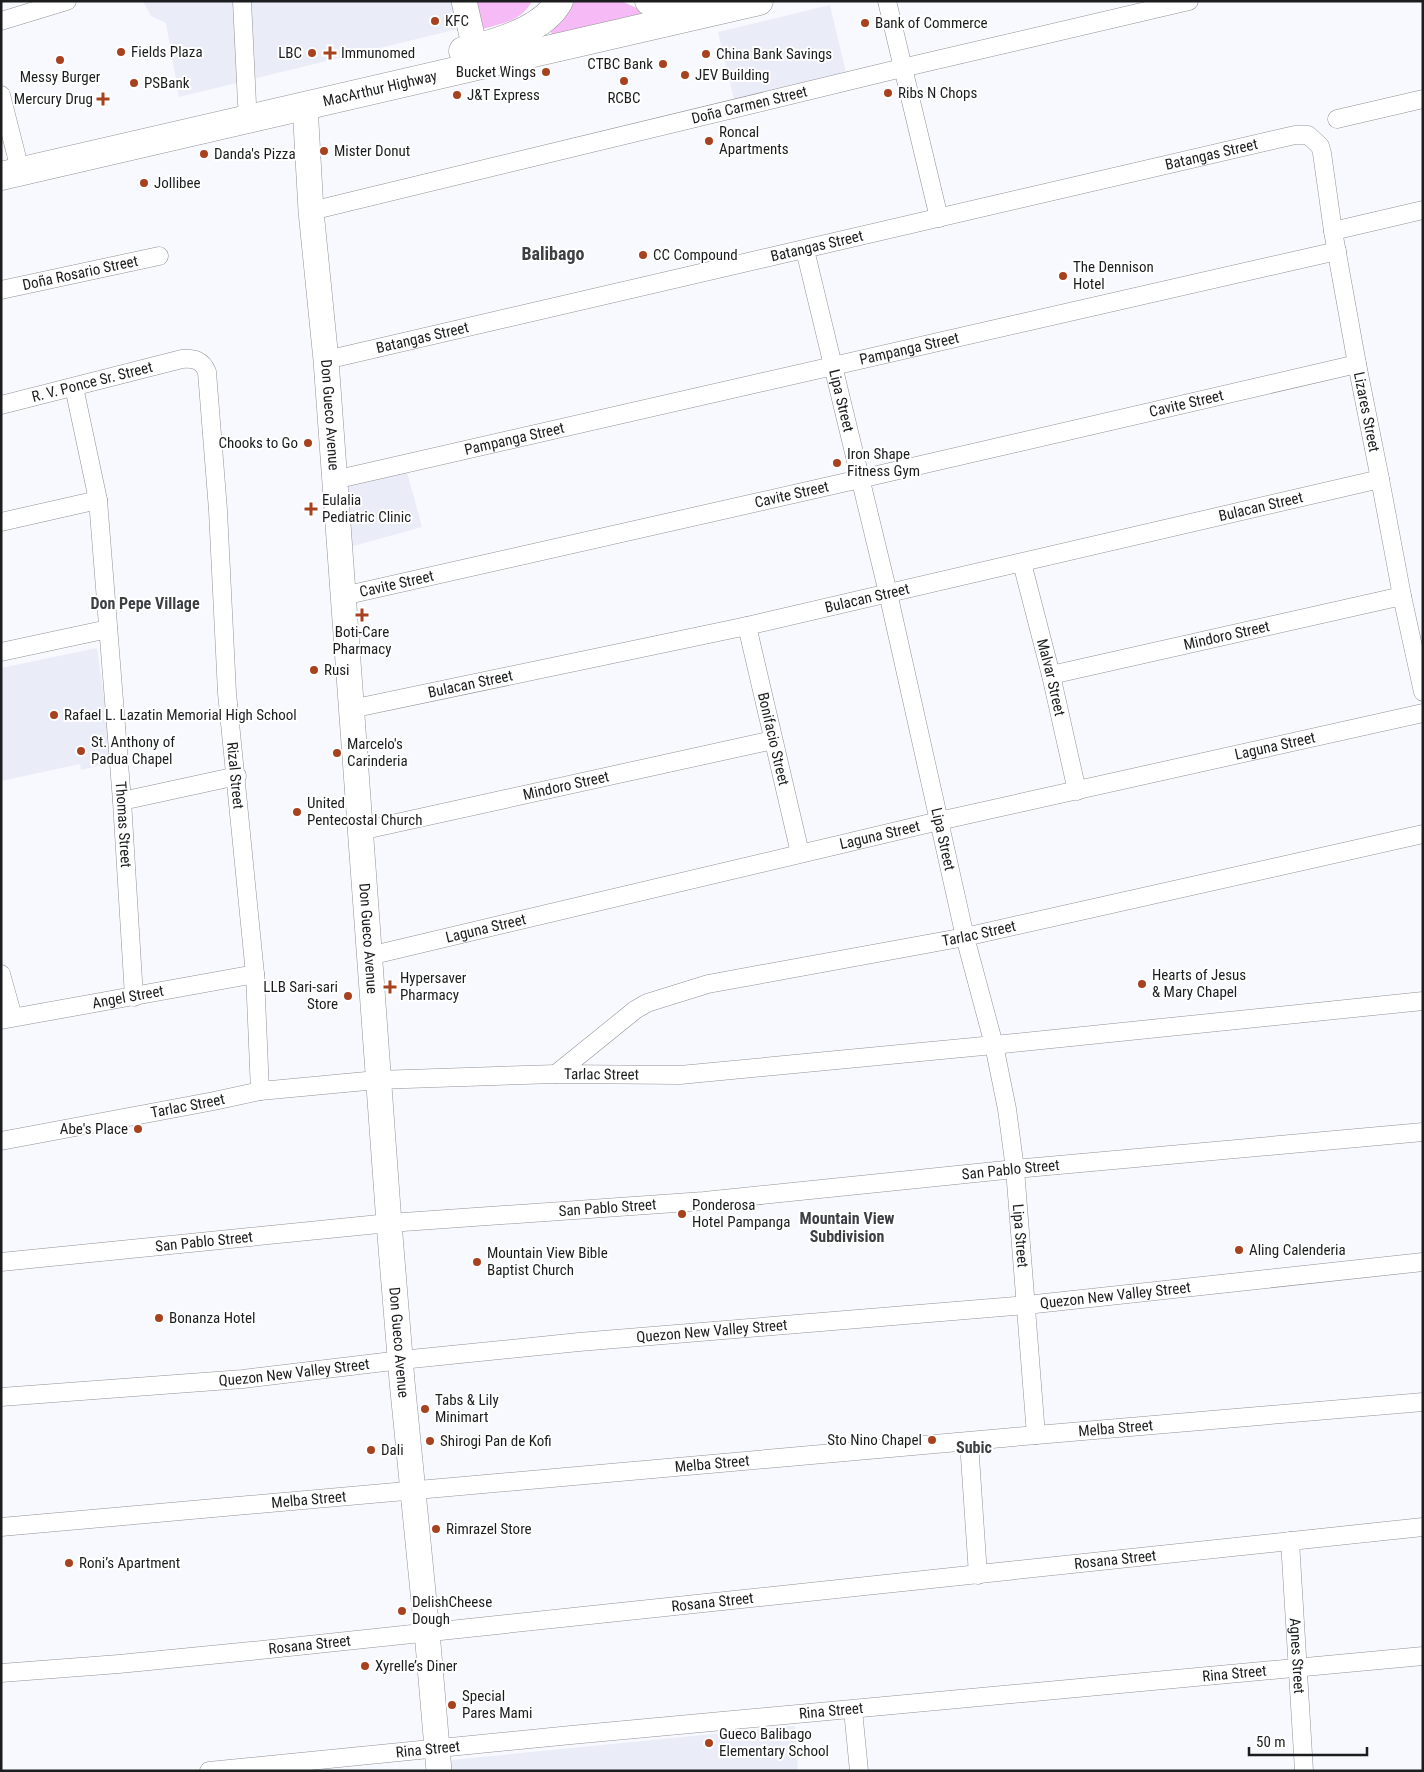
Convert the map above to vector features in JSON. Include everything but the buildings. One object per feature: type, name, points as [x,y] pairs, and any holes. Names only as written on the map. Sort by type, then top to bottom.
[{"type":"highway","name":"MacArthur Highway","points":[[6,165],[475,49],[515,36],[539,23],[555,9],[559,1]]},
{"type":"highway","points":[[649,1],[675,8],[739,5]]},
{"type":"highway","name":"MacArthur Highway","points":[[6,165],[305,105],[739,5]]},
{"type":"main road","points":[[464,1],[475,49]]},
{"type":"main road","name":"Don Gueco Avenue","points":[[305,105],[311,211],[326,360],[377,1080],[438,1760]]},
{"type":"street","points":[[1,21],[67,1]]},
{"type":"street","points":[[242,1],[247,104]]},
{"type":"street","points":[[887,1],[939,218]]},
{"type":"street","name":"Doña Carmen Street","points":[[311,211],[902,68],[1190,1]]},
{"type":"street","points":[[1,95],[6,165]]},
{"type":"street","points":[[1337,119],[1423,98]]},
{"type":"street","name":"Batangas Street","points":[[326,360],[1294,135],[1308,135]]},
{"type":"street","name":"Lizares Street","points":[[1308,135],[1320,146],[1322,153],[1333,231],[1357,364],[1402,596],[1423,692]]},
{"type":"street","points":[[1333,231],[1423,210]]},
{"type":"street","name":"Lipa Street","points":[[805,250],[888,593],[965,937],[994,1045],[1007,1109],[1015,1170],[1036,1435]]},
{"type":"street","name":"Pampanga Street","points":[[334,480],[1337,250]]},
{"type":"street","name":"Doña Rosario Street","points":[[1,290],[159,256]]},
{"type":"street","name":"R. V. Ponce Sr. Street","points":[[1,405],[182,359]]},
{"type":"street","name":"Rizal Street","points":[[182,359],[195,359],[201,362],[207,372],[216,482],[228,693],[255,974],[260,1091]]},
{"type":"street","name":"Cavite Street","points":[[343,596],[860,480],[1357,364]]},
{"type":"street","name":"Thomas Street","points":[[74,387],[98,500],[122,801],[134,996]]},
{"type":"street","name":"Bulacan Street","points":[[351,709],[747,626],[1380,479]]},
{"type":"street","points":[[1,522],[98,500]]},
{"type":"street","name":"Malvar Street","points":[[1022,562],[1052,675],[1077,791]]},
{"type":"street","name":"Mindoro Street","points":[[1052,675],[1402,596]]},
{"type":"street","name":"Bonifacio Street","points":[[747,626],[800,853]]},
{"type":"street","points":[[1,652],[108,629]]},
{"type":"street","name":"Laguna Street","points":[[369,956],[939,821],[1423,714]]},
{"type":"street","name":"Mindoro Street","points":[[360,831],[773,740]]},
{"type":"street","points":[[122,801],[237,776]]},
{"type":"street","name":"Tarlac Street","points":[[556,1074],[635,1010],[647,1003],[708,984],[965,937],[1423,834]]},
{"type":"street","points":[[1,974],[7,1018]]},
{"type":"street","name":"Angel Street","points":[[7,1018],[255,974]]},
{"type":"street","name":"Tarlac Street","points":[[1,1141],[260,1091],[377,1080],[556,1074],[680,1075],[1423,1001]]},
{"type":"street","name":"San Pablo Street","points":[[1,1262],[389,1223],[704,1201],[1423,1132]]},
{"type":"street","name":"Quezon New Valley Street","points":[[1,1397],[244,1379],[401,1360],[589,1341],[1026,1305],[1423,1262]]},
{"type":"street","name":"Melba Street","points":[[1,1527],[1423,1402]]},
{"type":"street","points":[[969,1442],[978,1575]]},
{"type":"street","name":"Rosana Street","points":[[1,1672],[119,1664],[1423,1527]]},
{"type":"street","name":"Agnes Street","points":[[1290,1540],[1304,1771]]},
{"type":"street","name":"Rina Street","points":[[209,1771],[438,1760],[853,1710],[1423,1656]]},
{"type":"street","points":[[853,1710],[859,1771]]},
{"type":"shaded area","points":[[143,1],[452,1],[458,29],[179,97],[166,23],[151,16]]},
{"type":"shaded area","points":[[475,1],[532,1],[523,13],[510,21],[482,29]]},
{"type":"shaded area","points":[[568,1],[621,1],[639,9],[652,11],[552,35],[550,29]]},
{"type":"shaded area","points":[[830,5],[847,77],[735,104],[718,32]]},
{"type":"shaded area","points":[[407,472],[422,527],[346,548],[343,485]]},
{"type":"shaded area","name":"Rafael L. Lazatin Memorial High School","points":[[97,648],[113,762],[81,770],[80,764],[1,781],[1,668]]},
{"type":"shaded area","name":"Gueco Balibago Elementary School","points":[[795,1726],[798,1771],[452,1771],[451,1760]]},
{"type":"place","name":"KFC","points":[[435,21]]},
{"type":"place","name":"Bank of Commerce","points":[[865,23]]},
{"type":"place","name":"Fields Plaza","points":[[121,52]]},
{"type":"place","name":"LBC","points":[[312,53]]},
{"type":"place","name":"Immunomed","points":[[330,53]]},
{"type":"place","name":"China Bank Savings","points":[[706,54]]},
{"type":"place","name":"Messy Burger","points":[[60,60]]},
{"type":"place","name":"CTBC Bank","points":[[663,64]]},
{"type":"place","name":"Bucket Wings","points":[[546,72]]},
{"type":"place","name":"JEV Building","points":[[685,75]]},
{"type":"place","name":"RCBC","points":[[624,81]]},
{"type":"place","name":"PSBank","points":[[134,83]]},
{"type":"place","name":"Ribs N Chops","points":[[888,93]]},
{"type":"place","name":"J&T Express","points":[[457,95]]},
{"type":"place","name":"Mercury Drug","points":[[103,99]]},
{"type":"place","name":"Roncal Apartments","points":[[709,141]]},
{"type":"place","name":"Mister Donut","points":[[324,151]]},
{"type":"place","name":"Danda's Pizza","points":[[204,154]]},
{"type":"place","name":"Jollibee","points":[[144,183]]},
{"type":"place","name":"CC Compound","points":[[643,255]]},
{"type":"place","name":"The Dennison Hotel","points":[[1063,276]]},
{"type":"place","name":"Chooks to Go","points":[[308,443]]},
{"type":"place","name":"Iron Shape Fitness Gym","points":[[837,463]]},
{"type":"place","name":"Eulalia Pediatric Clinic","points":[[311,509]]},
{"type":"place","name":"Boti-Care Pharmacy","points":[[362,615]]},
{"type":"place","name":"Rusi","points":[[314,670]]},
{"type":"place","name":"Rafael L. Lazatin Memorial High School","points":[[54,715]]},
{"type":"place","name":"St. Anthony of Padua Chapel","points":[[81,751]]},
{"type":"place","name":"Marcelo's Carinderia","points":[[337,753]]},
{"type":"place","name":"United Pentecostal Church","points":[[297,812]]},
{"type":"place","name":"Hearts of Jesus & Mary Chapel","points":[[1142,984]]},
{"type":"place","name":"Hypersaver Pharmacy","points":[[390,987]]},
{"type":"place","name":"LLB Sari-sari Store","points":[[348,996]]},
{"type":"place","name":"Abe's Place","points":[[138,1129]]},
{"type":"place","name":"Ponderosa Hotel Pampanga","points":[[682,1214]]},
{"type":"place","name":"Aling Calenderia","points":[[1239,1250]]},
{"type":"place","name":"Mountain View Bible Baptist Church","points":[[477,1262]]},
{"type":"place","name":"Bonanza Hotel","points":[[159,1318]]},
{"type":"place","name":"Tabs & Lily Minimart","points":[[425,1409]]},
{"type":"place","name":"Sto Nino Chapel","points":[[932,1440]]},
{"type":"place","name":"Shirogi Pan de Kofi","points":[[430,1441]]},
{"type":"place","name":"Dali","points":[[371,1450]]},
{"type":"place","name":"Rimrazel Store","points":[[436,1529]]},
{"type":"place","name":"Roni’s Apartment","points":[[69,1563]]},
{"type":"place","name":"DelishCheese Dough","points":[[402,1611]]},
{"type":"place","name":"Xyrelle’s Diner","points":[[365,1666]]},
{"type":"place","name":"Special Pares Mami","points":[[452,1705]]},
{"type":"place","name":"Gueco Balibago Elementary School","points":[[709,1743]]},
{"type":"district","name":"Balibago","points":[[553,254]]},
{"type":"district","name":"Don Pepe Village","points":[[145,603]]},
{"type":"district","name":"Mountain View Subdivision","points":[[847,1227]]},
{"type":"district","name":"Subic","points":[[974,1447]]}]
